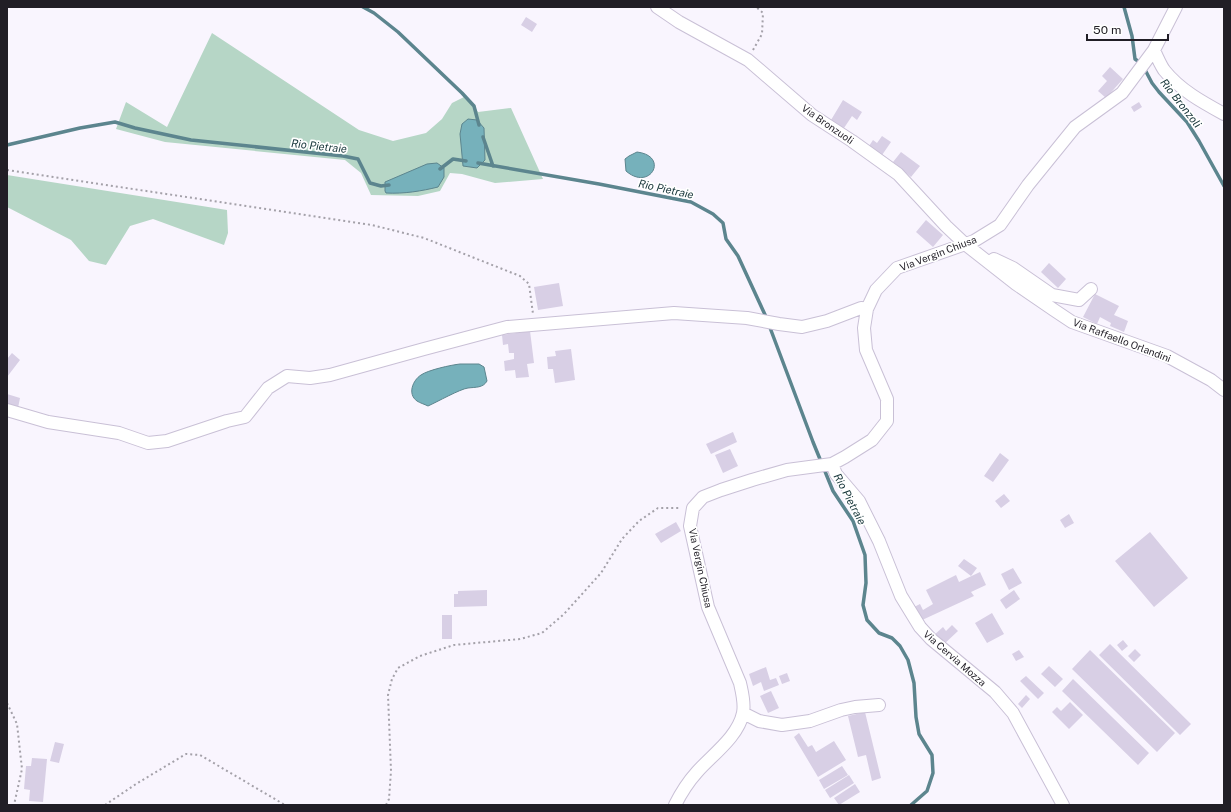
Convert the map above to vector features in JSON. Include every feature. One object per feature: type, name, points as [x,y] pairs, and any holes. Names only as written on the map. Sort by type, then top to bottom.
[{"type":"street","name":"Via Bronzuoli","points":[[657,7],[679,22],[748,60],[812,115],[852,140],[898,174],[965,244]]},
{"type":"street","name":"Via Vergin Chiusa","points":[[675,805],[681,793],[697,772],[727,742],[737,727],[743,714],[743,695],[740,683],[708,607],[690,526],[694,508],[704,497],[752,480],[787,470],[832,464],[872,440],[887,421],[887,399],[866,350],[864,328],[867,309],[876,290],[897,268],[974,241],[1000,226],[1044,164],[1075,127],[1122,93],[1154,50],[1176,7]]},
{"type":"street","points":[[1154,50],[1164,69],[1185,91],[1224,114]]},
{"type":"street","name":"Via Raffaello Orlandini","points":[[965,244],[1016,284],[1072,322],[1167,356],[1211,380],[1224,390]]},
{"type":"street","points":[[989,262],[994,259],[1013,268],[1052,295],[1079,300],[1091,289]]},
{"type":"street","points":[[7,410],[48,422],[119,433],[148,443],[167,441],[227,421],[244,417],[268,388],[287,376],[310,378],[330,375],[507,327],[674,313],[747,318],[802,327],[861,308],[867,309]]},
{"type":"street","name":"Via Cervia Mozza","points":[[832,464],[836,474],[860,501],[879,541],[901,596],[920,627],[931,639],[995,692],[1012,713],[1063,805]]},
{"type":"street","points":[[743,714],[759,721],[782,725],[810,721],[855,706],[879,705]]},
{"type":"path","points":[[748,60],[762,34],[763,13],[756,7]]},
{"type":"path","points":[[7,170],[372,225],[424,238],[520,276],[528,284],[535,325]]},
{"type":"path","points":[[386,805],[389,799],[390,770],[388,694],[392,679],[398,668],[420,656],[454,645],[520,639],[542,633],[564,614],[601,573],[622,540],[639,521],[658,508],[694,508]]},
{"type":"path","points":[[7,703],[17,724],[22,769],[14,805]]},
{"type":"path","points":[[105,805],[136,784],[186,754],[200,755],[285,805]]},
{"type":"green space","points":[[212,33],[359,130],[393,141],[426,133],[442,119],[452,103],[464,97],[472,102],[478,112],[511,108],[543,179],[495,183],[462,174],[450,173],[440,191],[418,196],[371,195],[361,173],[345,160],[165,142],[116,129],[126,102],[167,127]]},
{"type":"green space","points":[[7,175],[227,210],[228,233],[224,245],[153,219],[130,226],[106,265],[89,261],[71,240],[7,207]]},
{"type":"water","points":[[468,119],[477,120],[484,128],[485,160],[477,168],[463,166],[460,134],[462,124]]},
{"type":"water","points":[[637,152],[647,155],[653,160],[653,171],[649,175],[642,177],[635,176],[626,171],[625,159]]},
{"type":"water","points":[[437,163],[444,168],[444,177],[438,187],[413,192],[386,193],[385,182],[427,164]]},
{"type":"water","points":[[460,364],[479,364],[484,367],[487,381],[481,386],[464,389],[428,406],[418,402],[414,398],[412,395],[412,387],[418,377],[424,373]]},
{"type":"building","points":[[526,17],[537,24],[532,32],[521,25]]},
{"type":"building","points":[[1110,67],[1123,79],[1106,98],[1098,91],[1107,81],[1102,76]]},
{"type":"building","points":[[843,100],[862,112],[857,120],[852,116],[844,128],[831,120]]},
{"type":"building","points":[[1139,102],[1142,107],[1134,112],[1131,107]]},
{"type":"building","points":[[882,136],[891,142],[880,158],[867,149],[873,140],[877,143]]},
{"type":"building","points":[[901,152],[920,166],[911,177],[893,162]]},
{"type":"building","points":[[926,220],[943,235],[933,247],[916,232]]},
{"type":"building","points":[[1049,263],[1066,279],[1058,288],[1041,272]]},
{"type":"building","points":[[559,283],[563,306],[538,310],[534,287]]},
{"type":"building","points":[[1095,294],[1119,306],[1114,315],[1128,321],[1124,332],[1110,326],[1111,323],[1100,317],[1097,324],[1083,317]]},
{"type":"building","points":[[530,331],[534,363],[527,364],[529,377],[516,378],[515,370],[505,371],[504,361],[514,359],[514,353],[509,353],[508,344],[503,345],[502,335]]},
{"type":"building","points":[[571,349],[575,380],[555,383],[553,369],[548,369],[547,357],[556,356],[555,351]]},
{"type":"building","points":[[12,353],[20,360],[7,377],[7,359]]},
{"type":"building","points":[[7,394],[20,398],[18,408],[7,405]]},
{"type":"building","points":[[733,432],[737,442],[711,454],[706,444]]},
{"type":"building","points":[[730,449],[738,466],[723,473],[715,455]]},
{"type":"building","points":[[1000,453],[1009,460],[993,482],[984,476]]},
{"type":"building","points":[[1004,494],[1010,501],[1001,508],[995,501]]},
{"type":"building","points":[[1069,514],[1074,523],[1065,528],[1060,520]]},
{"type":"building","points":[[676,522],[681,531],[661,543],[655,534]]},
{"type":"building","points":[[1150,532],[1188,578],[1154,607],[1115,561]]},
{"type":"building","points":[[964,559],[977,568],[971,576],[958,566]]},
{"type":"building","points":[[1013,568],[1022,583],[1009,590],[1001,574]]},
{"type":"building","points":[[980,572],[986,585],[971,592],[974,596],[920,621],[914,607],[920,604],[923,610],[933,604],[926,590],[956,575],[959,582]]},
{"type":"building","points":[[487,590],[487,606],[454,607],[454,594],[458,594],[458,591]]},
{"type":"building","points":[[1014,590],[1020,599],[1006,609],[1000,600]]},
{"type":"building","points":[[992,613],[1004,634],[987,643],[975,623]]},
{"type":"building","points":[[442,615],[452,615],[452,639],[442,639]]},
{"type":"building","points":[[952,625],[958,631],[942,646],[933,636],[943,627],[946,631]]},
{"type":"building","points":[[1123,640],[1128,646],[1122,651],[1117,645]]},
{"type":"building","points":[[1110,644],[1191,724],[1180,735],[1099,655]]},
{"type":"building","points":[[1135,649],[1141,655],[1134,662],[1128,656]]},
{"type":"building","points":[[1019,650],[1024,657],[1016,661],[1012,654]]},
{"type":"building","points":[[1090,650],[1175,733],[1157,752],[1072,669]]},
{"type":"building","points":[[1049,666],[1063,679],[1055,687],[1041,674]]},
{"type":"building","points":[[766,667],[770,680],[776,678],[779,685],[764,691],[761,682],[753,686],[749,674]]},
{"type":"building","points":[[787,673],[790,681],[782,684],[779,676]]},
{"type":"building","points":[[1026,676],[1044,693],[1038,699],[1020,681]]},
{"type":"building","points":[[1073,679],[1149,753],[1138,765],[1062,691]]},
{"type":"building","points":[[771,691],[779,708],[768,713],[760,696]]},
{"type":"building","points":[[1026,695],[1030,699],[1022,708],[1018,704]]},
{"type":"building","points":[[1070,702],[1083,715],[1069,729],[1052,712],[1057,707],[1061,711]]},
{"type":"building","points":[[865,712],[881,778],[872,781],[866,755],[858,757],[848,716]]},
{"type":"building","points":[[799,733],[808,747],[812,745],[816,752],[834,741],[846,760],[818,777],[794,737]]},
{"type":"building","points":[[55,742],[64,744],[59,763],[50,761]]},
{"type":"building","points":[[32,758],[47,759],[43,802],[29,801],[30,790],[24,789],[26,766],[31,766]]},
{"type":"building","points":[[842,766],[848,775],[824,789],[819,780]]},
{"type":"building","points":[[849,775],[854,783],[830,798],[825,790]]},
{"type":"building","points":[[855,784],[860,792],[839,805],[834,798]]},
{"type":"waterway","points":[[363,7],[374,13],[398,32],[462,93],[474,106],[479,125]]},
{"type":"waterway","name":"Rio Bronzoli","points":[[1124,7],[1132,36],[1135,59],[1142,64],[1152,83],[1159,92],[1187,122],[1224,186]]},
{"type":"waterway","name":"Rio Pietraie","points":[[7,145],[80,128],[115,122],[135,128],[191,140],[343,156],[358,159],[370,183],[381,186],[389,185]]},
{"type":"waterway","points":[[483,137],[493,166]]},
{"type":"waterway","name":"Rio Pietraie","points":[[440,169],[453,159],[466,161]]},
{"type":"waterway","name":"Rio Pietraie","points":[[478,163],[691,202],[713,214],[723,223],[726,239],[738,256],[767,319]]},
{"type":"waterway","name":"Rio Pietraie","points":[[769,325],[833,491],[853,521],[865,555],[866,583],[863,605],[867,620],[879,633],[892,638],[900,646],[908,660],[914,683],[916,717],[919,734],[932,755],[933,773],[927,791],[911,805]]}]
